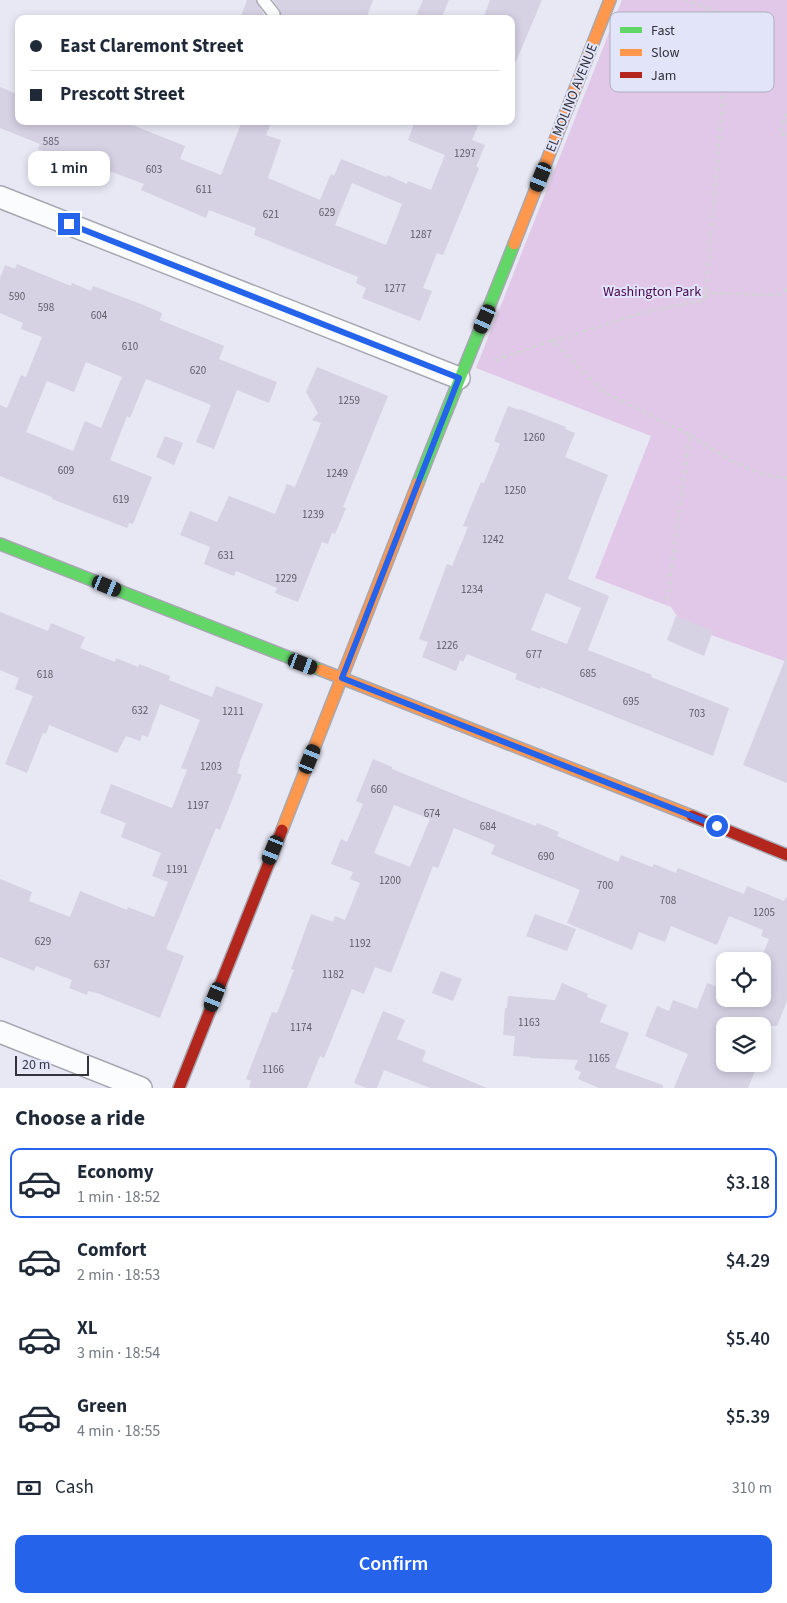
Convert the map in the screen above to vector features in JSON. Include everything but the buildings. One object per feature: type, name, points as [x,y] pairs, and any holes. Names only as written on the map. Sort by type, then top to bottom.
[{"type":"street","name":"EL MOLINO AVENUE","points":[[179,1088],[610,0]]},
{"type":"street","points":[[0,197],[459,378]]},
{"type":"street","points":[[0,544],[787,855]]},
{"type":"street","points":[[0,1032],[141,1088]]},
{"type":"lane","points":[[263,0],[274,15]]},
{"type":"path","points":[[686,0],[717,12]]},
{"type":"path","points":[[490,362],[649,312],[705,300],[723,92]]},
{"type":"path","points":[[787,113],[779,133],[787,136]]},
{"type":"path","points":[[705,293],[780,295],[787,289]]},
{"type":"path","points":[[552,341],[605,393],[690,435],[732,462],[770,477],[787,478]]},
{"type":"path","points":[[667,601],[690,435]]},
{"type":"green space","name":"Washington Park","points":[[622,0],[787,0],[787,662],[683,625],[671,607],[595,578],[651,436],[476,368],[610,30],[610,92],[774,92],[774,12],[617,12]]},
{"type":"traffic: fast","points":[[418,483],[514,244]]},
{"type":"traffic: fast","points":[[0,544],[321,670]]},
{"type":"traffic: slow","points":[[514,244],[610,0]]},
{"type":"traffic: slow","points":[[282,830],[418,483]]},
{"type":"traffic: slow","points":[[321,670],[692,816]]},
{"type":"traffic: jam","points":[[692,816],[787,855]]},
{"type":"traffic: jam","points":[[179,1088],[282,830]]},
{"type":"route","points":[[69,224],[459,378],[342,678],[717,826]]}]
